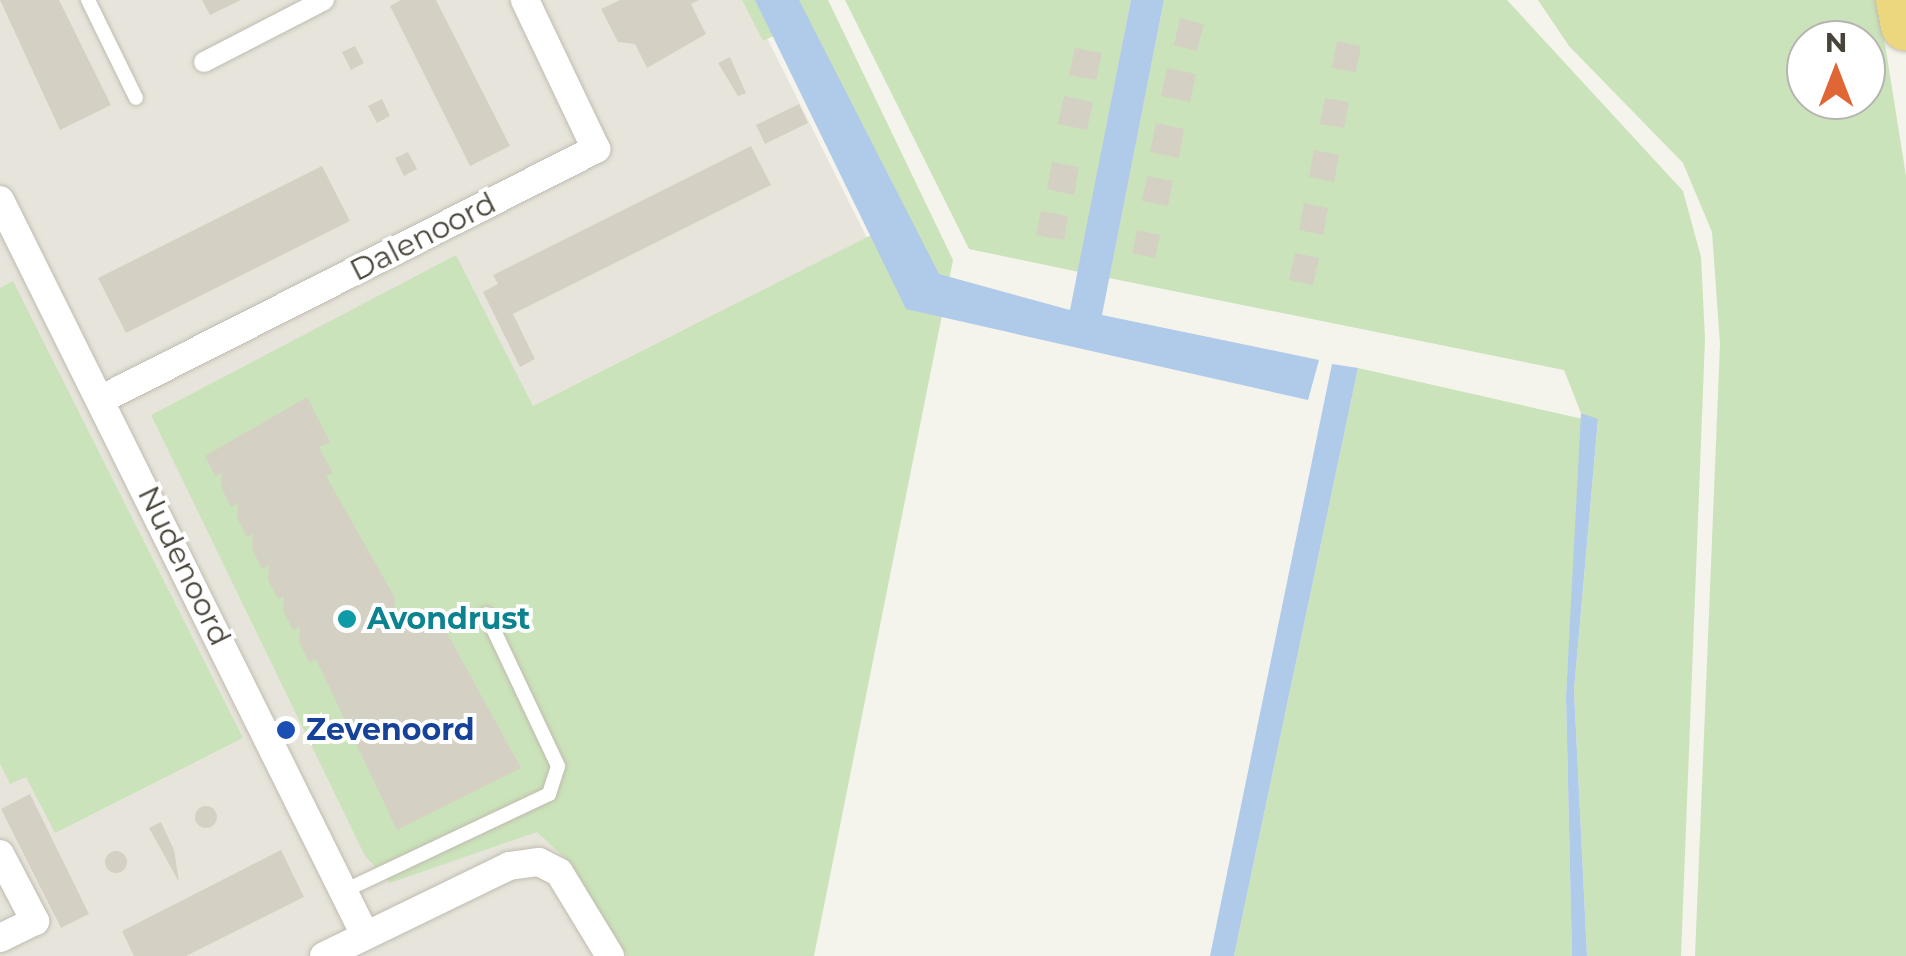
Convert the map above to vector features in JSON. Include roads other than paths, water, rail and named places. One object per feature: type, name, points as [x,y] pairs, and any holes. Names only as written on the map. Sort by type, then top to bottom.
[{"type":"highway","points":[[1900,0],[1906,26]]},
{"type":"street","points":[[204,62],[324,0]]},
{"type":"street","name":"Dalenoord","points":[[102,399],[596,148],[525,0]]},
{"type":"street","name":"Nudenoord","points":[[0,200],[102,399],[364,935]]},
{"type":"street","points":[[0,854],[35,921],[0,938]]},
{"type":"street","points":[[324,956],[509,866],[538,862],[559,872],[610,956]]},
{"type":"lane","points":[[88,0],[136,98]]},
{"type":"lane","points":[[344,891],[549,794],[558,766],[486,614]]},
{"type":"water","points":[[755,0],[799,0],[939,274],[1070,310],[1131,0],[1164,0],[1102,315],[1319,360],[1308,400],[906,309]]},
{"type":"water","points":[[1332,364],[1358,368],[1234,956],[1210,956]]},
{"type":"water","points":[[1581,413],[1598,419],[1574,690],[1587,956],[1572,956],[1566,697]]},
{"type":"place","name":"Avondrust","points":[[347,619]]},
{"type":"place","name":"Zevenoord","points":[[286,730]]}]
